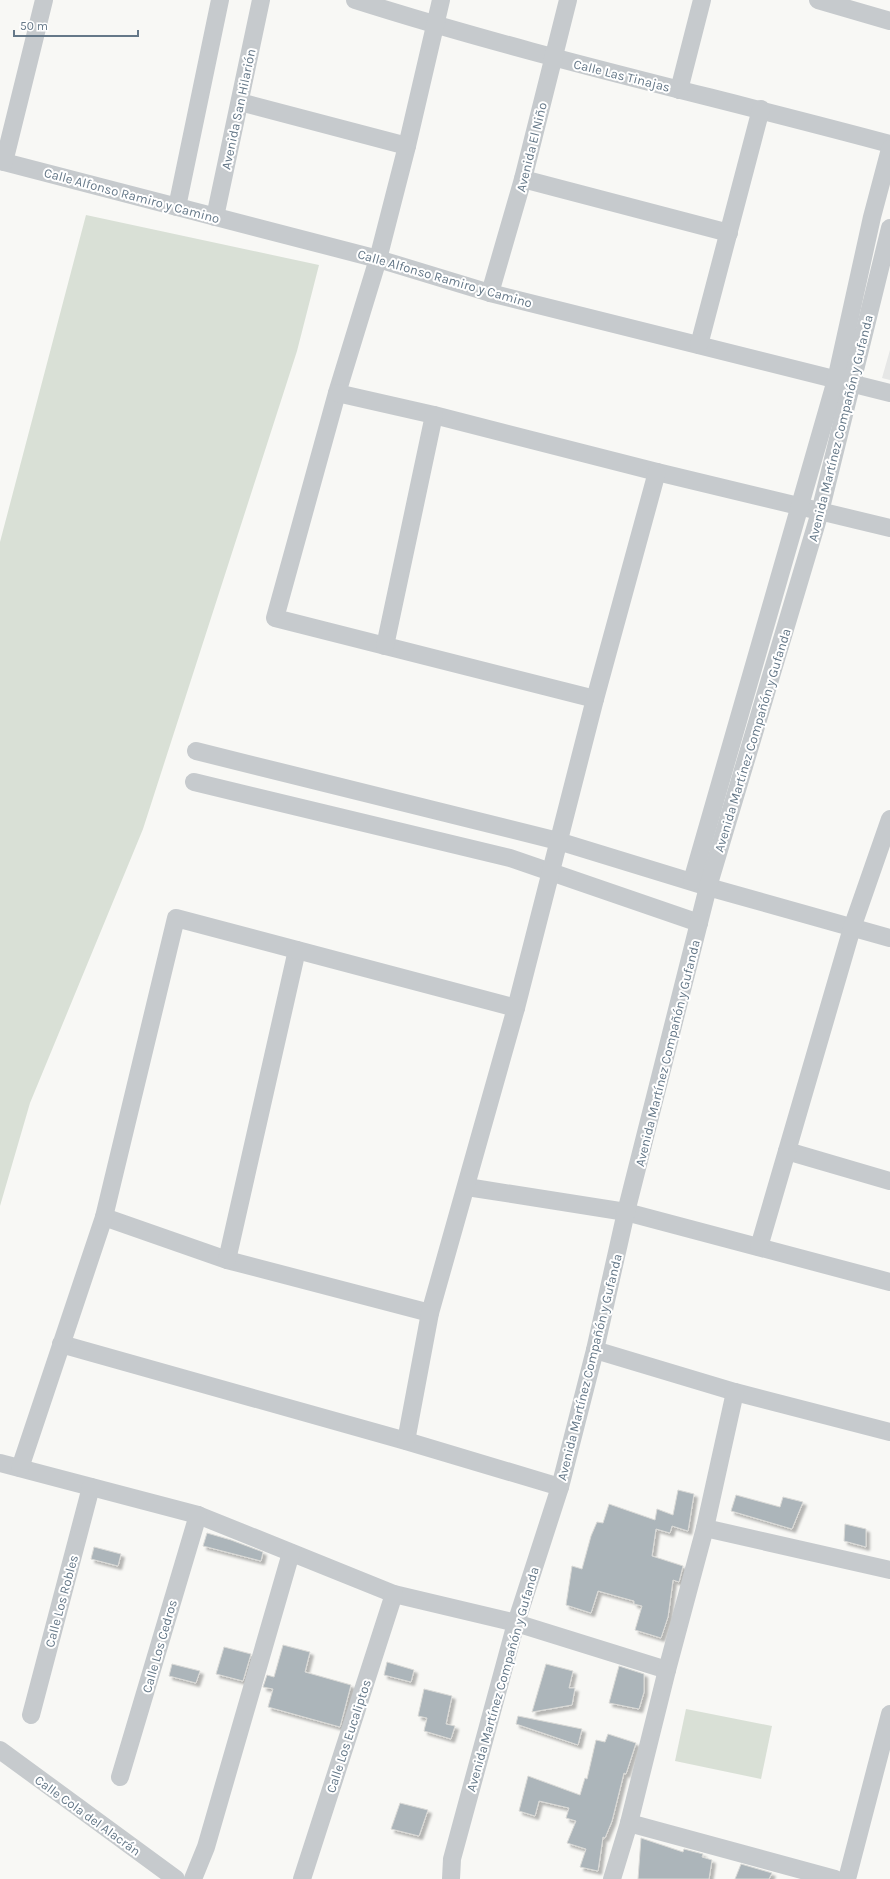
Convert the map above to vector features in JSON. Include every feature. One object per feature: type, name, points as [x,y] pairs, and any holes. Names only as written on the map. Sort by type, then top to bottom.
[{"type":"street","points":[[2,162],[44,0]]},
{"type":"street","points":[[177,207],[220,0]]},
{"type":"street","name":"Avenida San Hilarión","points":[[216,217],[261,0]]},
{"type":"street","name":"Calle Las Tinajas","points":[[355,0],[436,26],[553,58],[890,144]]},
{"type":"street","points":[[441,0],[407,146],[378,259],[337,393],[275,618],[595,699]]},
{"type":"street","name":"Avenida El Niño","points":[[490,293],[523,179],[568,0]]},
{"type":"street","points":[[680,90],[702,0]]},
{"type":"street","points":[[818,0],[890,21]]},
{"type":"street","points":[[240,102],[407,146]]},
{"type":"street","points":[[699,345],[761,110]]},
{"type":"street","name":"Avenida Martínez Compañón y Gufanda","points":[[700,884],[820,512],[872,217],[890,149]]},
{"type":"street","name":"Calle Alfonso Ramiro y Camino","points":[[2,162],[378,259],[490,293],[890,393]]},
{"type":"street","points":[[523,179],[729,233]]},
{"type":"street","name":"Avenida Martínez Compañón y Gufanda","points":[[451,1879],[452,1859],[516,1623],[560,1487],[595,1350],[626,1212],[699,923],[700,884],[801,507],[844,382],[890,228]]},
{"type":"street","points":[[337,393],[434,415],[657,472],[890,528]]},
{"type":"street","points":[[385,646],[434,415]]},
{"type":"street","points":[[406,1441],[430,1314],[467,1187],[516,1008],[595,699],[657,472]]},
{"type":"street","points":[[196,751],[558,841],[700,884],[890,938]]},
{"type":"street","points":[[194,782],[510,858],[699,923]]},
{"type":"street","points":[[759,1247],[852,928],[890,818]]},
{"type":"street","points":[[20,1468],[104,1217],[176,918],[516,1008]]},
{"type":"street","points":[[227,1260],[296,950]]},
{"type":"street","points":[[787,1151],[890,1181]]},
{"type":"street","points":[[467,1187],[626,1212],[890,1282]]},
{"type":"street","points":[[104,1217],[227,1260],[430,1314]]},
{"type":"street","points":[[61,1344],[406,1441],[560,1487]]},
{"type":"street","points":[[595,1350],[735,1392],[890,1432]]},
{"type":"street","points":[[612,1879],[629,1823],[667,1670],[705,1528],[735,1392]]},
{"type":"street","points":[[0,1463],[198,1515],[394,1594],[516,1623],[667,1670]]},
{"type":"street","name":"Calle Los Robles","points":[[30,1716],[91,1487]]},
{"type":"street","name":"Calle Los Cedros","points":[[120,1777],[198,1515]]},
{"type":"street","points":[[705,1528],[890,1570]]},
{"type":"street","points":[[193,1879],[206,1847],[291,1553]]},
{"type":"street","name":"Calle Los Eucaliptos","points":[[302,1879],[394,1594]]},
{"type":"street","points":[[847,1879],[890,1714]]},
{"type":"street","name":"Calle Cola del Alacrán","points":[[0,1750],[176,1879]]},
{"type":"street","points":[[629,1823],[835,1879]]},
{"type":"shaded area","points":[[86,215],[319,265],[297,351],[143,829],[30,1103],[0,1206],[0,542]]},
{"type":"shaded area","points":[[890,350],[890,380],[882,378]]},
{"type":"shaded area","points":[[686,1709],[772,1726],[761,1779],[675,1761]]},
{"type":"building","points":[[678,1490],[694,1494],[688,1531],[672,1526],[670,1533],[656,1529],[652,1556],[683,1566],[679,1582],[673,1580],[668,1617],[661,1638],[635,1630],[642,1606],[634,1604],[634,1601],[598,1591],[591,1613],[566,1605],[572,1566],[582,1569],[591,1536],[597,1522],[603,1523],[609,1504],[655,1520],[657,1509],[673,1515]]},
{"type":"building","points":[[736,1495],[780,1507],[783,1497],[803,1502],[792,1529],[731,1511]]},
{"type":"building","points":[[845,1524],[866,1529],[866,1547],[844,1541]]},
{"type":"building","points":[[207,1533],[263,1552],[261,1561],[203,1546]]},
{"type":"building","points":[[94,1547],[121,1554],[118,1566],[91,1559]]},
{"type":"building","points":[[283,1645],[310,1652],[305,1672],[351,1685],[340,1727],[268,1707],[273,1689],[263,1687],[267,1675],[274,1677]]},
{"type":"building","points":[[224,1647],[251,1654],[243,1681],[216,1674]]},
{"type":"building","points":[[387,1662],[414,1670],[411,1682],[384,1675]]},
{"type":"building","points":[[172,1664],[200,1671],[196,1683],[169,1676]]},
{"type":"building","points":[[546,1664],[573,1671],[569,1688],[575,1688],[572,1705],[532,1712]]},
{"type":"building","points":[[619,1666],[644,1674],[644,1692],[639,1709],[609,1703]]},
{"type":"building","points":[[424,1689],[452,1696],[446,1724],[455,1726],[451,1739],[424,1731],[427,1718],[418,1716]]},
{"type":"building","points":[[518,1716],[582,1729],[578,1745],[516,1724]]},
{"type":"building","points":[[608,1734],[636,1743],[626,1774],[624,1773],[612,1821],[605,1838],[603,1837],[598,1871],[580,1867],[586,1849],[567,1843],[576,1821],[566,1818],[569,1808],[539,1801],[535,1816],[519,1811],[528,1776],[580,1795],[585,1778],[587,1779],[596,1740],[605,1742]]},
{"type":"building","points":[[400,1803],[428,1810],[419,1836],[391,1829]]},
{"type":"building","points":[[641,1838],[683,1852],[684,1849],[703,1854],[702,1857],[712,1860],[709,1879],[638,1879]]},
{"type":"building","points":[[741,1864],[772,1873],[769,1879],[735,1879]]}]
